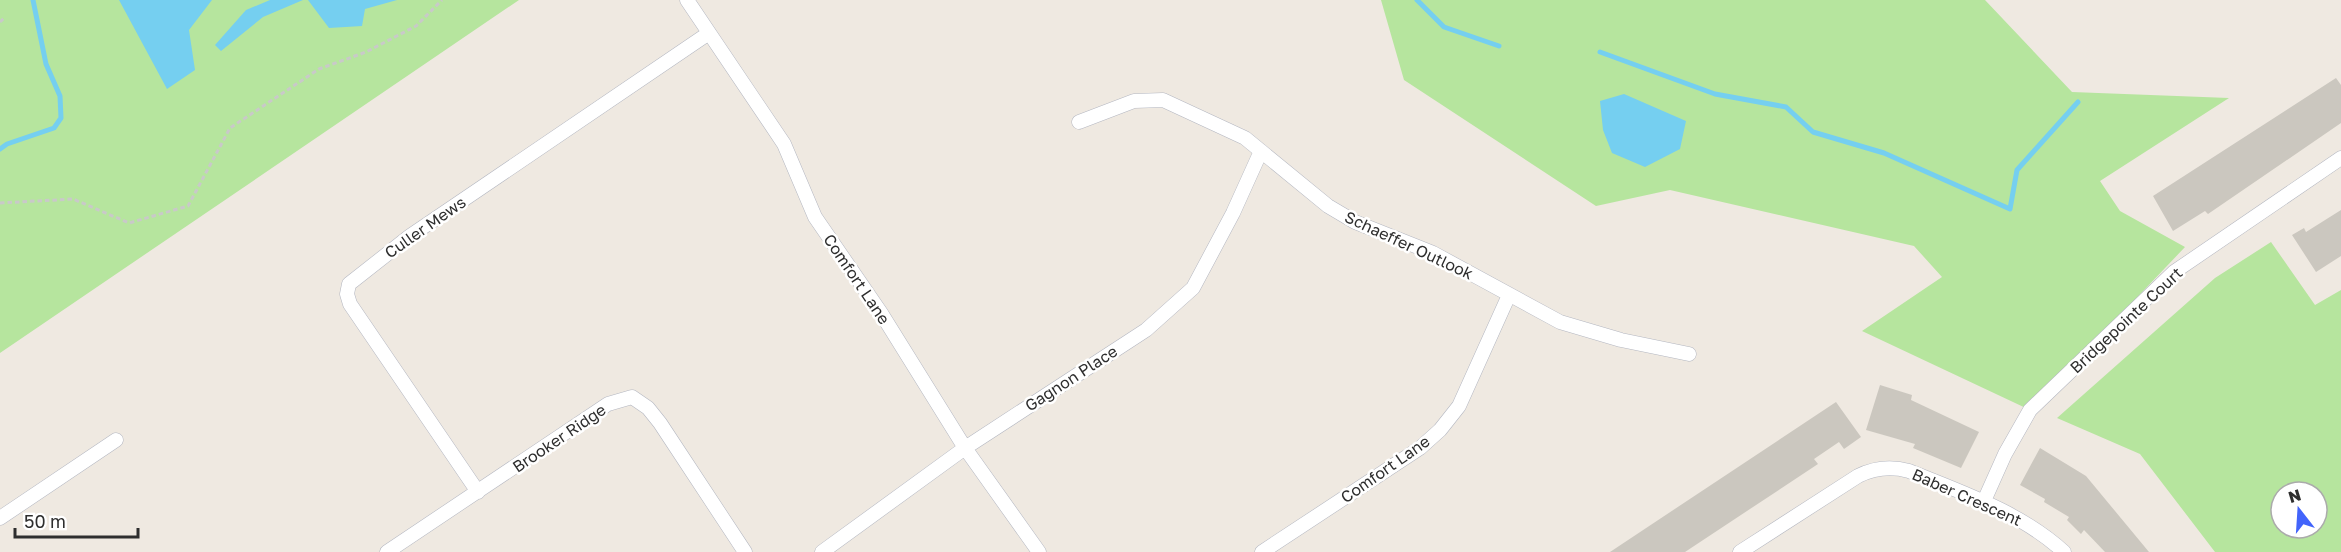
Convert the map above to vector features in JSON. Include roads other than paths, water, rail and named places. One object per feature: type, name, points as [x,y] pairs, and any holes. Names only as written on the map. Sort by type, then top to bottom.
[{"type":"street","name":"Comfort Lane","points":[[687,0],[784,144],[815,217],[881,314],[965,448],[1040,552]]},
{"type":"street","name":"Culler Mews","points":[[478,492],[350,304],[347,294],[349,284],[410,236],[709,33]]},
{"type":"street","name":"Schaeffer Outlook","points":[[1079,122],[1108,108],[1134,101],[1162,100],[1245,138],[1328,206],[1355,222],[1433,253],[1560,322],[1621,340],[1689,354]]},
{"type":"street","name":"Gagnon Place","points":[[822,552],[965,448],[1146,330],[1193,288],[1233,213],[1261,151]]},
{"type":"street","name":"Bridgepointe Court","points":[[1984,501],[2030,410],[2174,273],[2341,158]]},
{"type":"street","name":"Comfort Lane","points":[[1262,552],[1420,448],[1440,430],[1459,406],[1509,295]]},
{"type":"street","name":"Brooker Ridge","points":[[387,552],[608,404],[632,397],[648,408],[660,423],[745,552]]},
{"type":"street","points":[[0,518],[116,440]]},
{"type":"street","name":"Baber Crescent","points":[[1740,552],[1853,479],[1874,470],[1909,471],[1984,501],[2034,528],[2064,552]]},
{"type":"water","points":[[119,0],[212,0],[189,30],[195,70],[167,89]]},
{"type":"water","points":[[270,0],[303,0],[263,17],[221,51],[215,45],[246,10]]},
{"type":"water","points":[[308,0],[397,0],[365,9],[362,26],[329,28]]},
{"type":"water","points":[[1624,94],[1686,121],[1680,149],[1645,167],[1612,153],[1603,130],[1600,101]]},
{"type":"waterway","points":[[0,149],[7,144],[54,128],[61,118],[60,96],[46,64],[33,0]]},
{"type":"waterway","points":[[1417,0],[1444,27],[1499,46]]},
{"type":"waterway","points":[[1600,52],[1715,94],[1786,107],[1813,132],[1884,153],[2010,209],[2017,170],[2078,102]]}]
